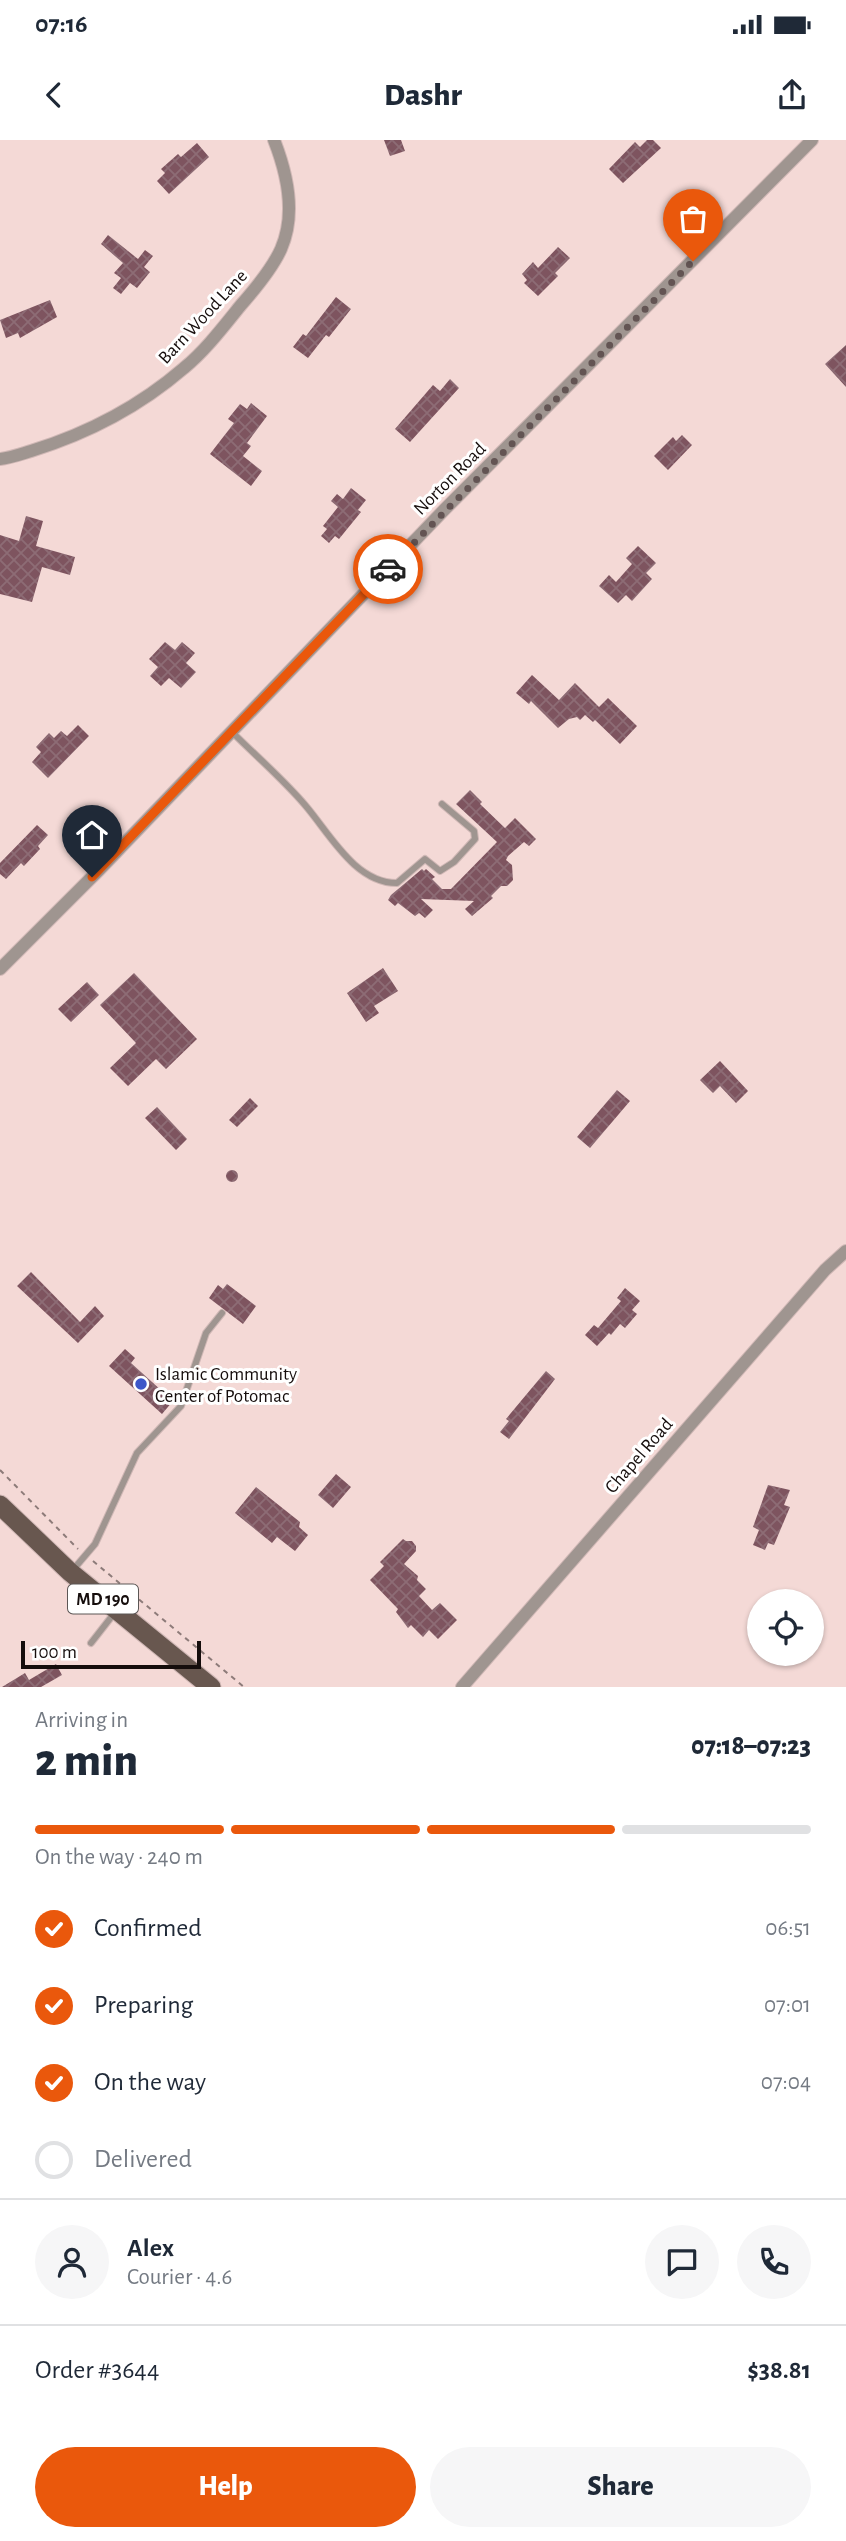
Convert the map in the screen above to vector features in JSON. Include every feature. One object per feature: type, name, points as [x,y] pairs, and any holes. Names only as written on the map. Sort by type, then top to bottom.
[{"type":"main road","name":"MD 190","points":[[0,1505],[70,1572],[211,1687]]},
{"type":"street","name":"Barn Wood Lane","points":[[0,459],[62,441],[123,411],[186,367],[224,326],[260,282],[282,247],[289,209],[288,191],[274,140]]},
{"type":"street","name":"Norton Road","points":[[0,969],[232,732],[443,510],[812,140]]},
{"type":"street","name":"Chapel Road","points":[[462,1687],[825,1270],[846,1251]]},
{"type":"lane","points":[[232,732],[304,804],[335,844],[360,869],[383,883],[397,883],[425,859],[440,871],[454,862],[474,839],[474,831],[442,804]]},
{"type":"lane","points":[[70,1572],[95,1545],[137,1453],[181,1406],[206,1333],[222,1313]]},
{"type":"lane","points":[[91,1643],[117,1610]]},
{"type":"path","points":[[0,1470],[63,1535],[244,1687]]},
{"type":"building","points":[[384,140],[401,140],[405,151],[390,156]]},
{"type":"building","points":[[647,140],[653,140],[661,148],[623,183],[609,169],[635,142],[640,147]]},
{"type":"building","points":[[197,143],[209,157],[169,194],[157,181],[165,173],[161,169],[178,154],[181,157]]},
{"type":"building","points":[[108,235],[138,259],[145,250],[153,256],[144,267],[150,272],[137,288],[130,283],[121,294],[113,288],[121,278],[114,273],[123,263],[101,244]]},
{"type":"building","points":[[558,247],[570,258],[555,273],[558,276],[538,296],[524,283],[527,280],[522,274],[533,262],[538,268]]},
{"type":"building","points":[[336,297],[351,309],[308,358],[293,347],[303,334],[306,336]]},
{"type":"building","points":[[50,300],[57,317],[20,338],[18,333],[6,338],[0,320]]},
{"type":"building","points":[[846,345],[846,387],[825,364]]},
{"type":"building","points":[[450,379],[459,388],[410,442],[395,429],[433,385],[440,391]]},
{"type":"building","points":[[251,403],[267,416],[247,443],[251,446],[243,456],[262,471],[251,486],[210,454],[234,423],[228,419],[240,404],[247,409]]},
{"type":"building","points":[[682,435],[692,445],[668,470],[654,456],[673,437],[676,441]]},
{"type":"building","points":[[351,488],[366,500],[358,510],[361,512],[339,539],[335,536],[329,543],[321,536],[327,529],[323,526],[338,507],[331,501],[337,494],[343,499]]},
{"type":"building","points":[[26,516],[43,521],[36,546],[75,557],[70,575],[42,567],[32,602],[0,594],[0,535],[19,541]]},
{"type":"building","points":[[638,546],[656,563],[646,573],[652,579],[632,601],[626,595],[618,603],[599,586],[609,575],[616,582],[632,564],[626,558]]},
{"type":"building","points":[[165,642],[175,650],[182,642],[195,653],[186,663],[196,672],[181,688],[169,678],[161,686],[150,676],[158,667],[149,659]]},
{"type":"building","points":[[532,675],[559,700],[575,683],[599,707],[608,698],[637,726],[620,744],[595,720],[593,722],[585,715],[580,720],[577,717],[569,719],[558,728],[531,701],[529,704],[516,693]]},
{"type":"building","points":[[78,725],[89,736],[48,778],[32,762],[41,752],[36,747],[49,733],[54,738],[61,731],[67,736]]},
{"type":"building","points":[[470,790],[482,802],[480,804],[505,828],[515,818],[536,839],[529,846],[524,842],[508,856],[506,860],[512,865],[513,880],[507,886],[501,886],[491,896],[493,898],[472,916],[465,909],[474,901],[421,899],[433,910],[425,918],[419,913],[415,916],[398,903],[395,906],[388,900],[391,895],[422,869],[435,877],[432,879],[442,889],[451,889],[497,842],[456,804]]},
{"type":"building","points":[[37,825],[48,835],[38,846],[40,849],[24,866],[21,863],[6,879],[0,874],[0,863]]},
{"type":"building","points":[[383,968],[398,991],[374,1006],[379,1013],[366,1022],[347,993]]},
{"type":"building","points":[[134,973],[197,1039],[166,1069],[156,1059],[128,1086],[110,1068],[136,1043],[100,1005]]},
{"type":"building","points":[[87,982],[99,995],[71,1022],[58,1009]]},
{"type":"building","points":[[720,1061],[748,1091],[736,1103],[720,1086],[713,1093],[700,1080]]},
{"type":"building","points":[[617,1090],[630,1101],[590,1148],[577,1137]]},
{"type":"building","points":[[250,1098],[258,1106],[237,1127],[229,1120]]},
{"type":"building","points":[[157,1107],[187,1139],[176,1150],[145,1118]]},
{"type":"building","points":[[227,1171],[237,1171],[237,1181],[227,1181]]},
{"type":"building","points":[[31,1272],[80,1322],[95,1306],[104,1316],[78,1343],[17,1286]]},
{"type":"building","points":[[227,1284],[256,1306],[243,1324],[209,1298],[218,1285],[223,1289]]},
{"type":"building","points":[[625,1288],[640,1301],[632,1310],[637,1314],[625,1328],[620,1324],[597,1346],[585,1335],[594,1325],[598,1328],[621,1301],[617,1298]]},
{"type":"building","name":"Islamic Community Center of Potomac","points":[[125,1349],[135,1358],[131,1363],[173,1401],[162,1414],[109,1366]]},
{"type":"building","points":[[546,1371],[555,1379],[509,1439],[500,1432],[509,1421],[506,1419]]},
{"type":"building","points":[[336,1474],[351,1487],[333,1508],[318,1495]]},
{"type":"building","points":[[768,1485],[790,1490],[784,1505],[790,1507],[774,1545],[768,1543],[765,1550],[753,1545],[759,1530],[753,1527]]},
{"type":"building","points":[[256,1487],[300,1522],[299,1527],[308,1535],[295,1551],[277,1537],[272,1543],[235,1513]]},
{"type":"building","points":[[403,1539],[412,1541],[416,1546],[416,1551],[404,1564],[418,1576],[417,1580],[426,1589],[419,1596],[432,1610],[440,1603],[457,1620],[438,1639],[429,1630],[423,1637],[411,1625],[408,1628],[396,1612],[398,1609],[370,1580],[384,1566],[380,1562]]},
{"type":"building","points":[[56,1664],[62,1675],[41,1687],[2,1687],[25,1673],[29,1680]]},
{"type":"way so far","points":[[388,569],[463,490],[693,261]]},
{"type":"place","name":"Islamic Community Center of Potomac","points":[[141,1384]]},
{"type":"route","points":[[92,877],[388,569]]}]
